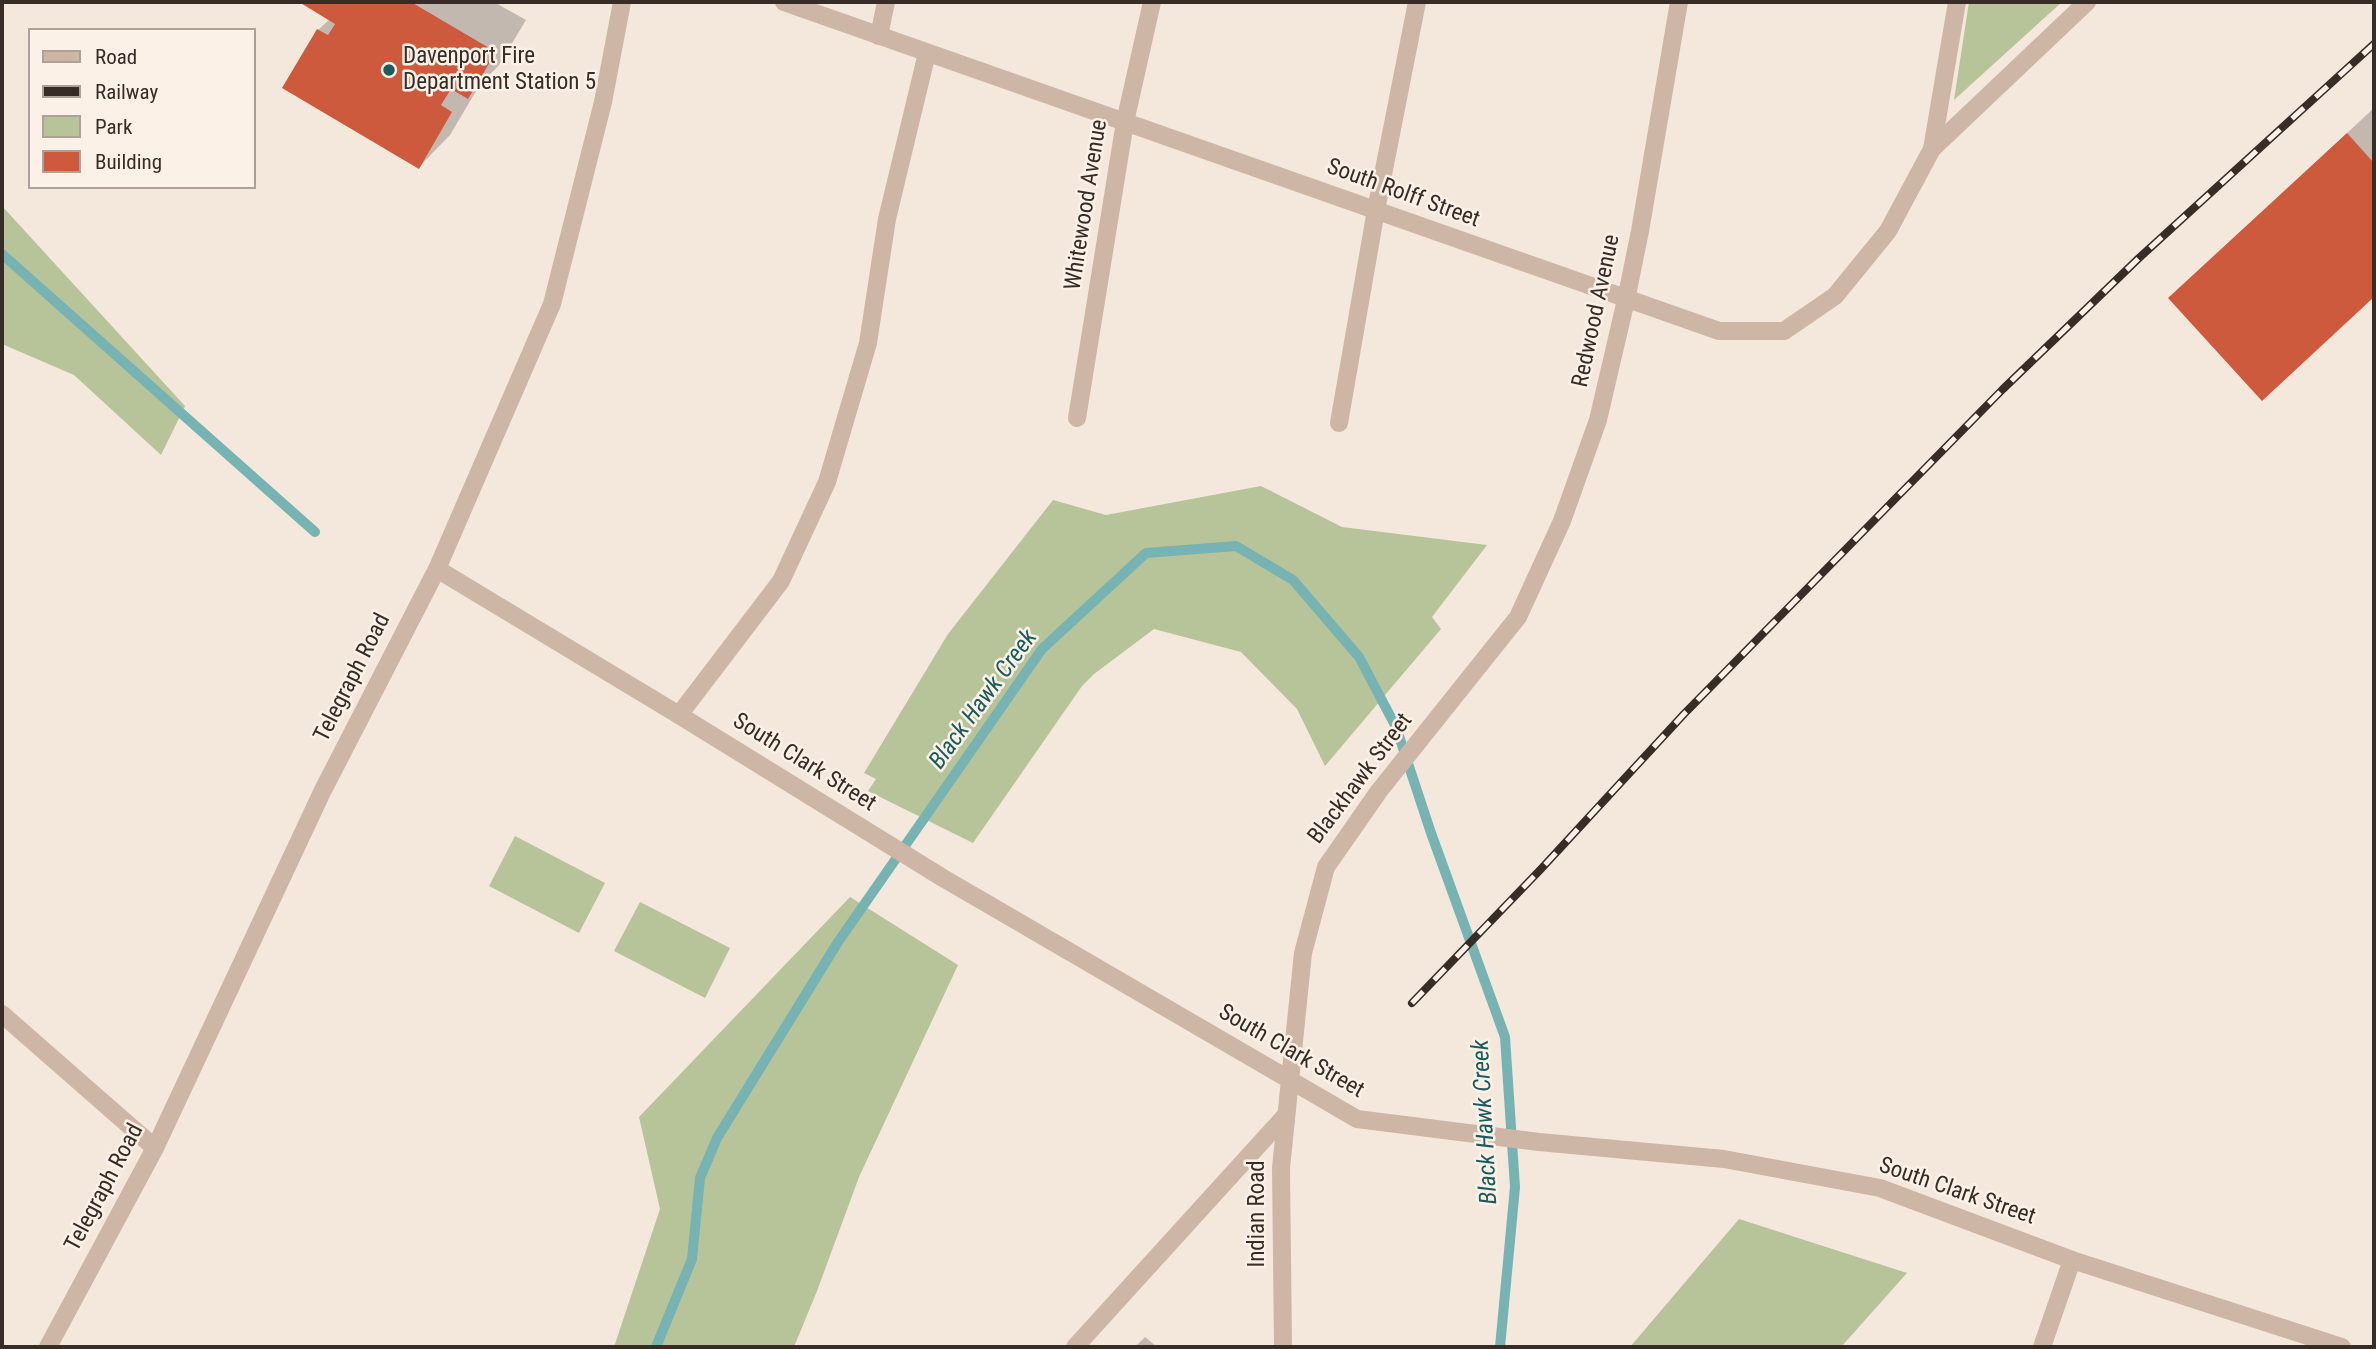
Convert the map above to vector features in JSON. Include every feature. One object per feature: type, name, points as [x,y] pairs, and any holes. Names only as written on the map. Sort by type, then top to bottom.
[{"type":"street","name":"Telegraph Road","points":[[48,1347],[155,1148],[323,790],[437,569],[552,304],[603,102],[622,2]]},
{"type":"street","name":"South Rolff Street","points":[[784,2],[1719,331],[1784,331],[1835,296],[1888,230],[1932,149]]},
{"type":"street","points":[[879,36],[886,2]]},
{"type":"street","name":"Whitewood Avenue","points":[[1077,418],[1125,122],[1152,2]]},
{"type":"street","points":[[1339,423],[1376,210],[1417,2]]},
{"type":"street","name":"Redwood Avenue","points":[[1518,617],[1562,522],[1598,420],[1640,232],[1679,2]]},
{"type":"street","points":[[1932,149],[1957,2]]},
{"type":"street","points":[[1932,149],[2087,2]]},
{"type":"street","points":[[679,715],[781,581],[827,482],[868,343],[887,219],[928,53]]},
{"type":"street","name":"South Clark Street","points":[[437,569],[943,878],[1357,1119],[1463,1134],[1724,1159],[1880,1188],[2072,1260],[2342,1347]]},
{"type":"street","name":"Blackhawk Street","points":[[1290,1080],[1303,953],[1326,867],[1379,791],[1518,617]]},
{"type":"street","points":[[2,1014],[155,1148]]},
{"type":"street","name":"Indian Road","points":[[1283,1347],[1281,1168],[1290,1080]]},
{"type":"street","points":[[1075,1347],[1286,1115]]},
{"type":"street","points":[[2042,1347],[2072,1260]]},
{"type":"green space","points":[[1969,2],[2062,2],[1954,100]]},
{"type":"green space","points":[[2,206],[185,406],[161,455],[74,375],[2,344]]},
{"type":"green space","points":[[1261,486],[1342,527],[1487,545],[1432,617],[1441,629],[1325,766],[1297,709],[1241,652],[1154,629],[1082,686],[973,843],[868,791],[876,779],[864,773],[948,634],[1053,500],[1106,515]]},
{"type":"green space","points":[[515,836],[605,883],[579,933],[489,886]]},
{"type":"green space","points":[[850,897],[958,965],[859,1177],[794,1347],[614,1347],[660,1209],[639,1117]]},
{"type":"green space","points":[[640,902],[730,948],[705,998],[614,951]]},
{"type":"green space","points":[[1739,1219],[1907,1273],[1841,1347],[1630,1347]]},
{"type":"building","name":"Davenport Fire Department Station 5","points":[[299,2],[411,2],[496,52],[468,99],[451,89],[441,105],[452,112],[419,169],[282,88],[317,29],[328,35],[335,24]]},
{"type":"building","points":[[2347,133],[2374,163],[2374,297],[2262,401],[2168,298]]},
{"type":"waterway","points":[[2,254],[315,532]]},
{"type":"waterway","name":"Black Hawk Creek","points":[[656,1347],[692,1259],[700,1178],[717,1138],[838,942],[1042,649],[1146,553],[1236,546],[1293,580],[1359,657],[1396,727],[1431,833],[1505,1037],[1515,1187],[1500,1347]]},
{"type":"railway","points":[[1412,1003],[1684,714],[2003,389],[2139,258],[2374,44]]},
{"type":"place","name":"Davenport Fire Department Station 5","points":[[389,70]]}]
